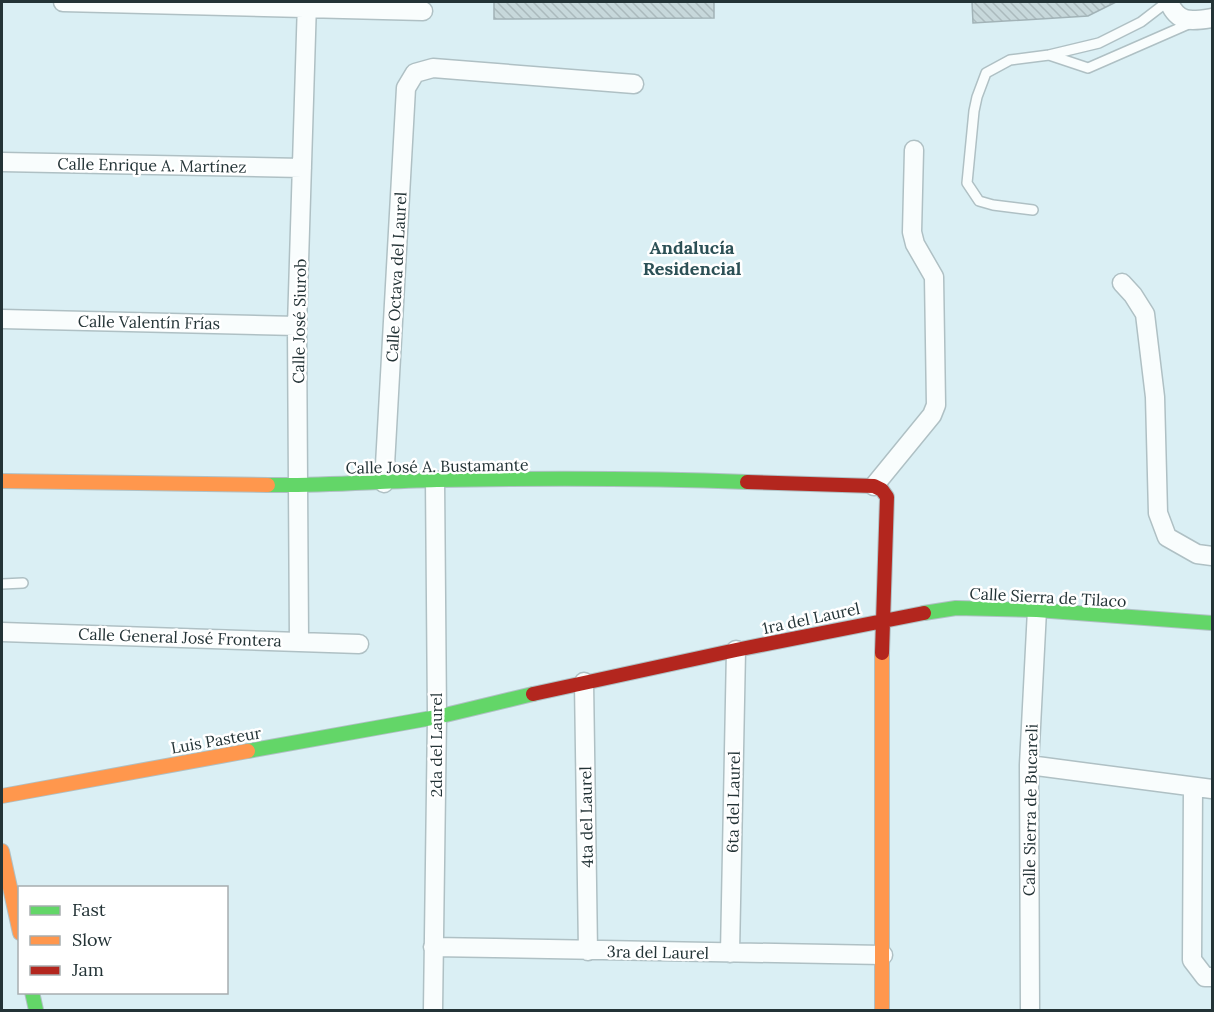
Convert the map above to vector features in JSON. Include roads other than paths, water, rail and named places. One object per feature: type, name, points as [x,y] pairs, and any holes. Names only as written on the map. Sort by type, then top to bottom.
[{"type":"street","points":[[63,2],[307,5],[423,11]]},
{"type":"street","points":[[1168,2],[1173,12],[1179,17],[1204,19]]},
{"type":"street","name":"Calle José Siurob","points":[[299,641],[297,326],[307,5]]},
{"type":"street","name":"Calle Octava del Laurel","points":[[384,483],[406,88],[415,73],[433,68],[634,84]]},
{"type":"street","points":[[882,620],[887,497],[882,490],[874,486],[932,415],[936,405],[934,277],[915,244],[912,232],[914,150]]},
{"type":"street","name":"Calle Enrique A. Martínez","points":[[2,162],[302,168]]},
{"type":"street","points":[[1122,283],[1145,314],[1155,397],[1158,513],[1167,537],[1197,554],[1212,556]]},
{"type":"street","name":"Calle Valentín Frías","points":[[2,319],[297,326]]},
{"type":"street","name":"Calle José A. Bustamante","points":[[2,481],[298,486],[435,480],[668,479],[874,486]]},
{"type":"street","name":"2da del Laurel","points":[[433,1011],[437,717],[435,480]]},
{"type":"street","name":"Calle Sierra de Tilaco","points":[[882,620],[956,608],[1037,610],[1212,624]]},
{"type":"street","name":"Calle Sierra de Bucareli","points":[[1030,1011],[1029,765],[1037,610]]},
{"type":"street","name":"1ra del Laurel","points":[[437,717],[584,682],[882,620],[882,1011]]},
{"type":"street","name":"Calle General José Frontera","points":[[2,632],[359,644]]},
{"type":"street","name":"6ta del Laurel","points":[[730,953],[736,650]]},
{"type":"street","name":"4ta del Laurel","points":[[584,682],[588,951]]},
{"type":"street","name":"Luis Pasteur","points":[[2,796],[437,717]]},
{"type":"street","points":[[1029,765],[1212,789]]},
{"type":"street","points":[[1193,788],[1192,960],[1205,976],[1212,977]]},
{"type":"street","points":[[2,851],[18,924]]},
{"type":"street","name":"3ra del Laurel","points":[[433,947],[883,955]]},
{"type":"street","points":[[32,994],[36,1011]]},
{"type":"lane","points":[[1033,210],[979,201],[967,183],[974,111],[986,73],[1011,60],[1049,55],[1099,43],[1141,22],[1168,2]]},
{"type":"lane","points":[[1049,55],[1088,68],[1204,19]]},
{"type":"lane","points":[[2,584],[23,584]]},
{"type":"district","name":"Andalucía Residencial","points":[[692,257]]}]
